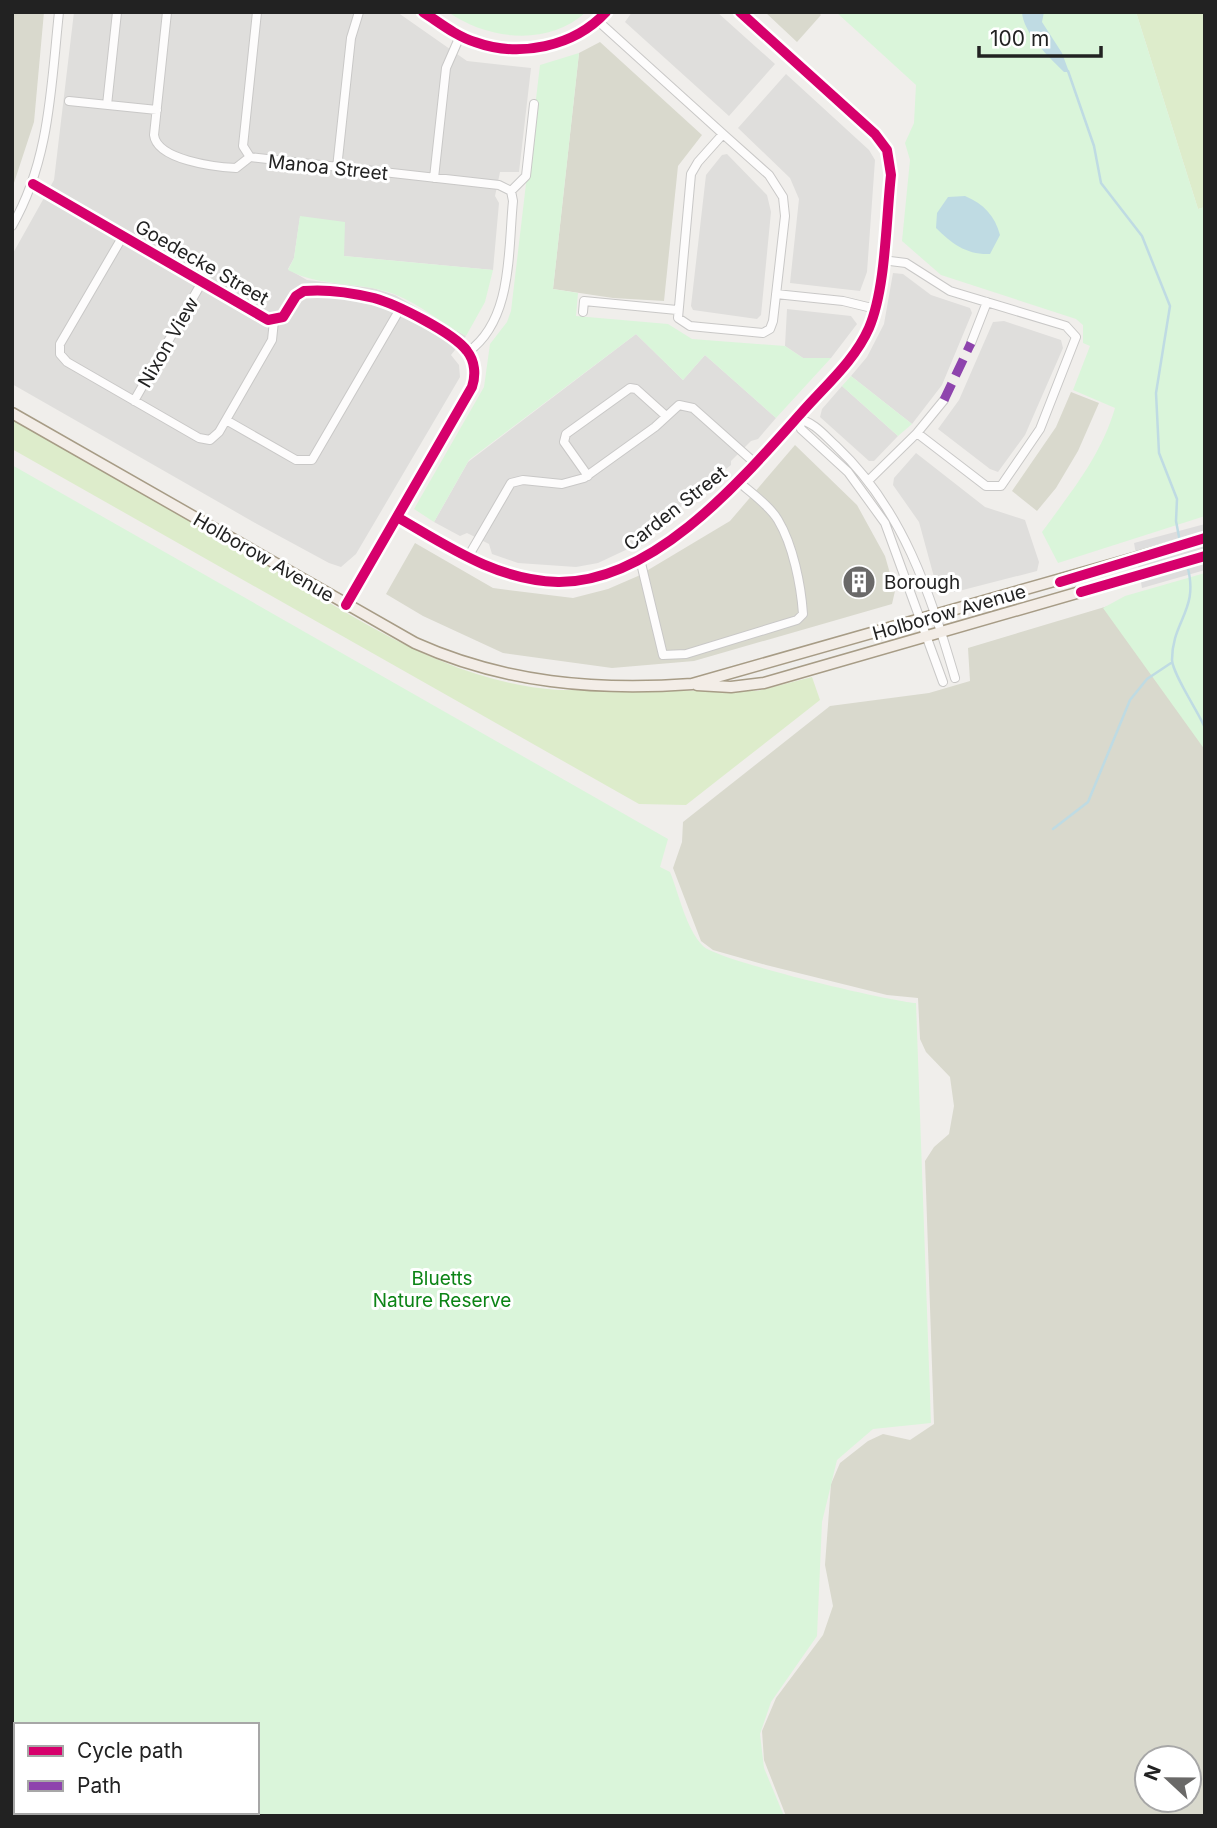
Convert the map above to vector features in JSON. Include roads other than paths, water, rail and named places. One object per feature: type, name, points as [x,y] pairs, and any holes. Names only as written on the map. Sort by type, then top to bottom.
[{"type":"main road","name":"Holborow Avenue","points":[[12,413],[346,605],[432,650],[502,674],[573,685],[692,684],[731,687],[764,683],[1205,556]]},
{"type":"main road","name":"Holborow Avenue","points":[[692,684],[1060,582],[1205,538]]},
{"type":"street","points":[[12,226],[33,184],[46,135],[59,12]]},
{"type":"street","points":[[107,105],[117,12]]},
{"type":"street","points":[[167,12],[154,137],[164,150],[198,163],[233,168],[243,166],[250,157]]},
{"type":"street","name":"Manoa Street","points":[[257,12],[243,143],[250,157],[499,185],[511,191]]},
{"type":"street","points":[[337,168],[351,38],[359,12]]},
{"type":"street","points":[[423,12],[460,36],[496,47],[541,47],[568,40],[598,21],[606,12]]},
{"type":"street","name":"Carden Street","points":[[397,517],[468,557],[510,576],[558,582],[601,576],[640,559],[721,500],[854,354],[876,309],[891,169],[884,145],[740,12]]},
{"type":"street","points":[[598,21],[769,175],[783,197],[785,216],[772,325],[760,333],[687,326],[678,318],[691,174],[723,134]]},
{"type":"street","points":[[434,178],[446,68],[460,36]]},
{"type":"street","points":[[69,101],[157,110]]},
{"type":"street","points":[[346,605],[472,387],[475,372],[468,352],[478,343],[502,302],[513,201],[511,191],[526,176],[534,104]]},
{"type":"street","name":"Goedecke Street","points":[[33,184],[274,321],[283,317],[296,296],[307,290],[365,296],[400,309],[456,341],[468,352]]},
{"type":"street","points":[[123,236],[59,349],[67,362],[203,440],[215,438],[226,420],[273,338],[274,321]]},
{"type":"street","points":[[882,260],[906,263],[938,286],[1066,326],[1076,335],[1076,344],[1040,429],[1003,485],[993,488],[984,485],[917,433]]},
{"type":"street","name":"Nixon View","points":[[134,401],[202,282]]},
{"type":"street","points":[[776,294],[843,301],[876,309]]},
{"type":"street","points":[[583,312],[584,301],[677,310]]},
{"type":"street","points":[[971,343],[987,302]]},
{"type":"street","points":[[226,420],[296,460],[312,460],[400,309]]},
{"type":"street","points":[[588,476],[564,442],[566,434],[630,388],[666,416]]},
{"type":"street","points":[[868,481],[917,433],[944,400]]},
{"type":"street","points":[[468,557],[513,482],[523,480],[568,483],[588,476],[677,405],[690,405],[756,464]]},
{"type":"street","points":[[943,682],[885,523],[848,472],[801,429],[797,419],[809,421],[868,481],[900,529],[936,615],[955,678]]},
{"type":"street","points":[[640,559],[663,655],[686,654],[797,620],[803,614],[802,604],[778,518],[739,482]]},
{"type":"water","points":[[1022,12],[1044,12],[1042,22],[1062,53],[1069,72],[1064,72],[1038,45],[1027,28]]},
{"type":"water","points":[[965,196],[988,211],[998,228],[1000,235],[990,254],[974,253],[960,247],[936,228],[937,213],[948,197]]},
{"type":"waterway","points":[[1068,71],[1094,146],[1101,183],[1142,236],[1170,306],[1156,393],[1159,453],[1177,499],[1176,521],[1180,542]]},
{"type":"waterway","points":[[1187,565],[1190,593],[1173,646],[1172,660],[1173,667],[1205,728]]},
{"type":"waterway","points":[[1053,829],[1088,802],[1130,700],[1147,679],[1171,663]]},
{"type":"place","name":"Borough","points":[[859,582]]},
{"type":"park label","name":"Bluetts Nature Reserve","points":[[442,1289]]}]
